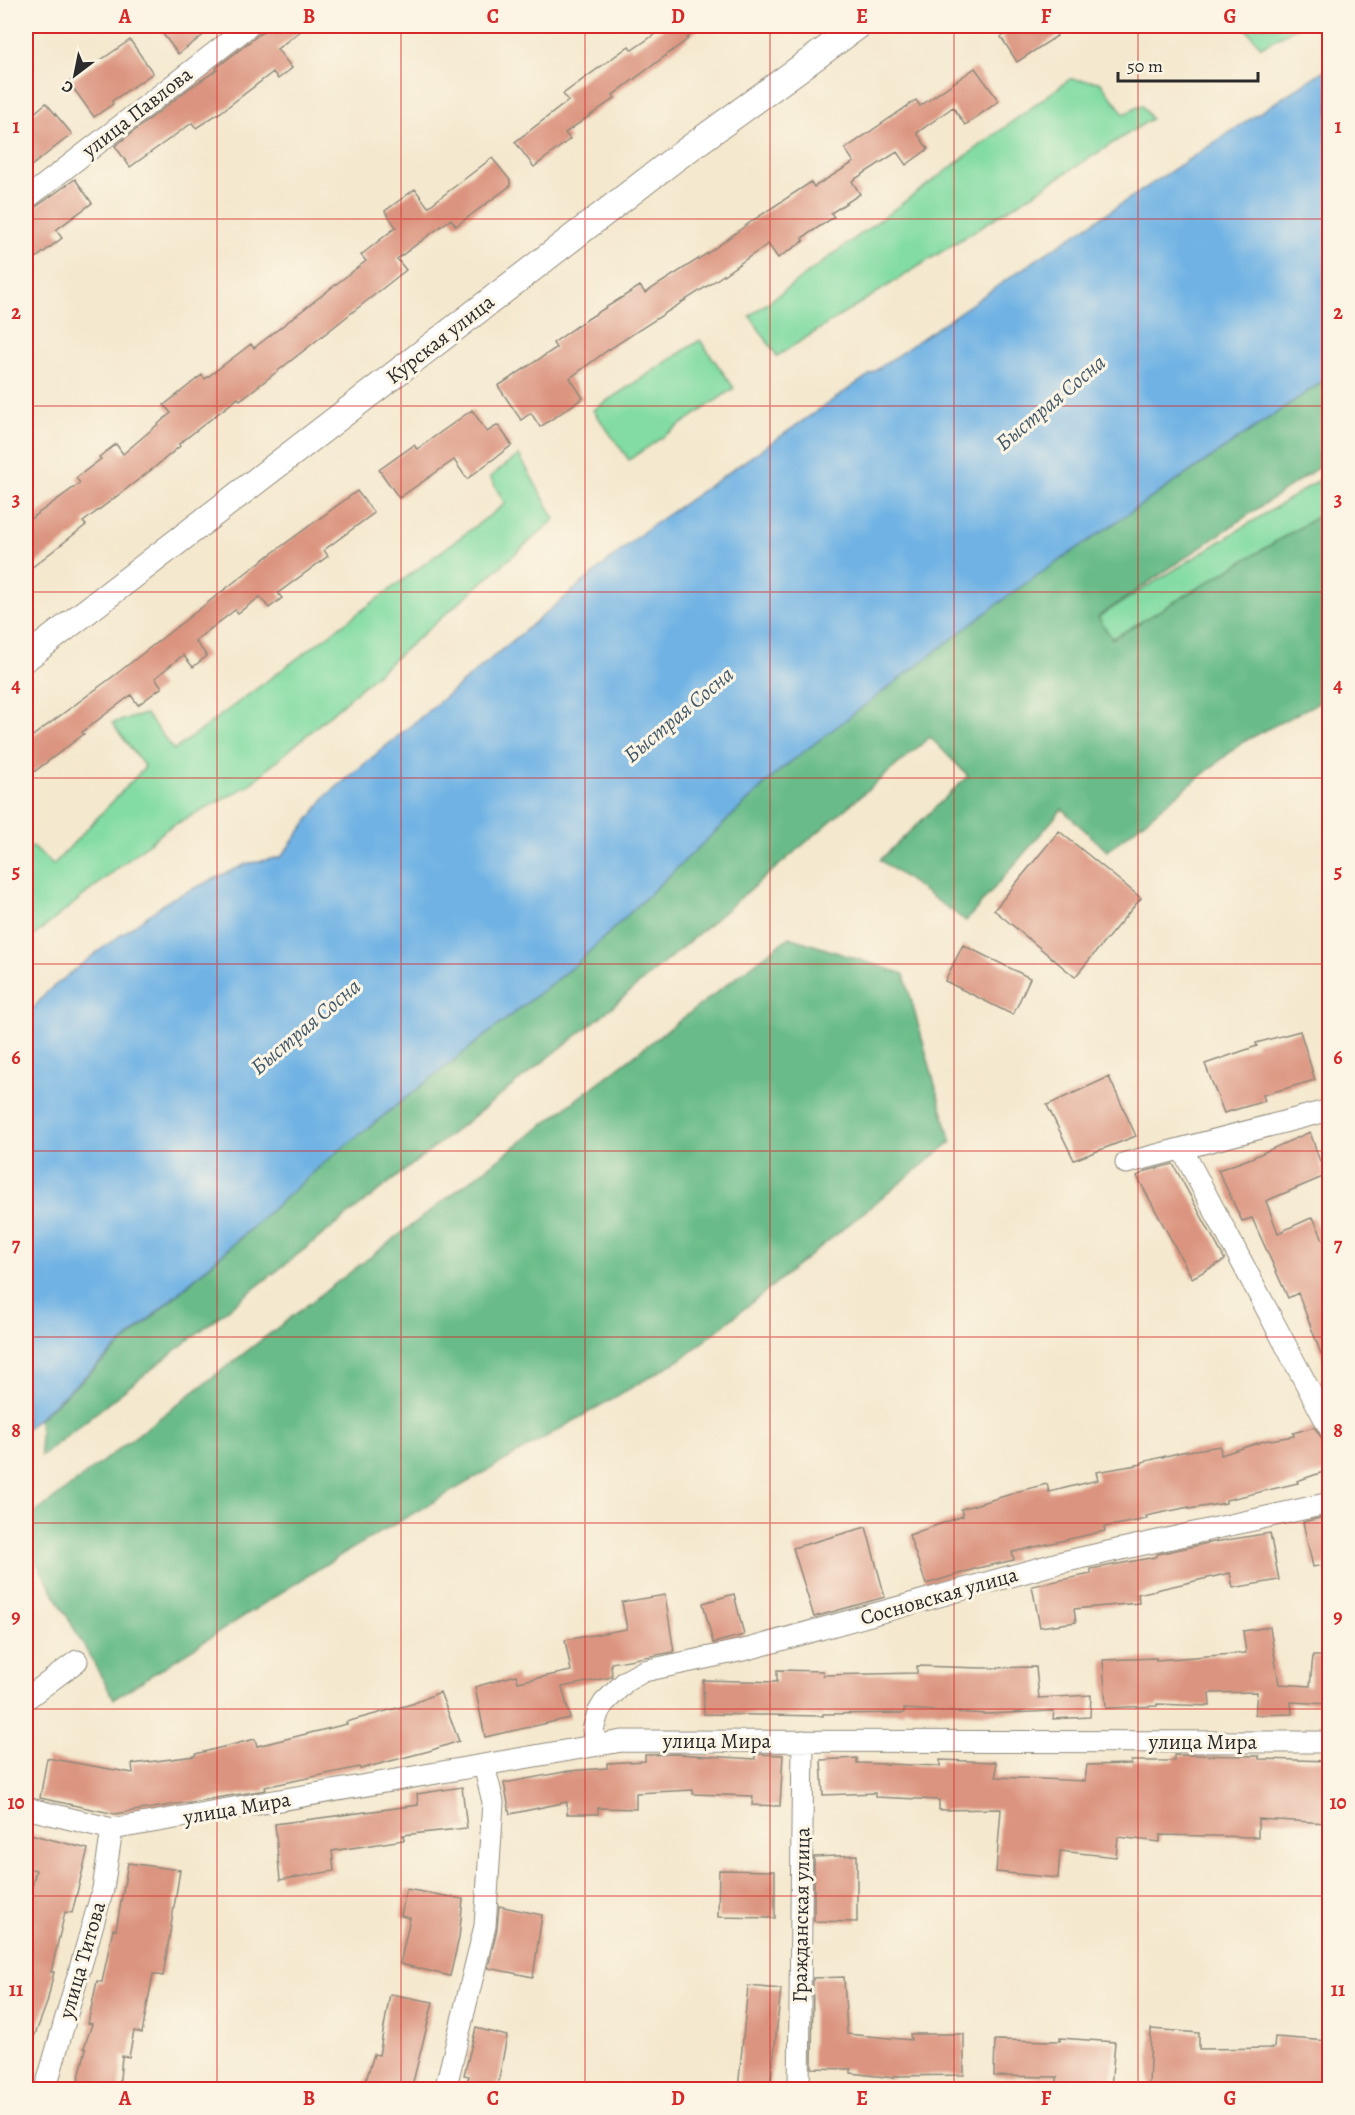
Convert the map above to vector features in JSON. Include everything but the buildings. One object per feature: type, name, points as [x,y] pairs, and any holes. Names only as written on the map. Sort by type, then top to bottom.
[{"type":"street","name":"улица Павлова","points":[[26,199],[249,26]]},
{"type":"street","name":"Курская улица","points":[[26,658],[672,160],[858,26]]},
{"type":"street","points":[[1126,1163],[1329,1110]]},
{"type":"street","points":[[1182,1149],[1329,1429]]},
{"type":"street","name":"Сосновская улица","points":[[595,1745],[593,1730],[604,1703],[626,1681],[644,1671],[748,1649],[1058,1563],[1329,1503]]},
{"type":"street","points":[[26,1699],[77,1660]]},
{"type":"street","name":"улица Мира","points":[[112,1829],[622,1741],[1329,1742]]},
{"type":"street","name":"Гражданская улица","points":[[799,2090],[803,1741]]},
{"type":"street","points":[[445,2090],[485,1926],[493,1802],[484,1765]]},
{"type":"street","points":[[26,1808],[112,1829]]},
{"type":"street","name":"улица Титова","points":[[45,2090],[103,1889],[112,1829]]},
{"type":"green space","points":[[1244,26],[1299,26],[1261,47]]},
{"type":"green space","points":[[1070,79],[1100,82],[1124,114],[1142,105],[1151,119],[777,356],[750,316]]},
{"type":"green space","points":[[700,340],[734,388],[629,460],[593,410]]},
{"type":"green space","points":[[1329,377],[1329,460],[1098,617],[1112,639],[1329,510],[1329,697],[1243,742],[1107,851],[1062,809],[966,921],[880,860],[968,776],[930,737],[599,1018],[41,1456],[39,1419],[326,1161],[576,964],[780,770],[1016,590]]},
{"type":"green space","points":[[519,455],[555,519],[248,786],[168,828],[26,942],[26,852],[32,846],[53,865],[145,767],[112,723],[146,714],[174,750],[505,504],[490,477]]},
{"type":"green space","points":[[1329,474],[1329,510],[1112,639],[1098,617]]},
{"type":"green space","points":[[789,937],[904,974],[951,1142],[683,1358],[329,1562],[114,1699],[26,1544],[26,1520]]},
{"type":"water","name":"Быстрая Сосна","points":[[1329,67],[1329,377],[1016,590],[780,770],[576,964],[326,1161],[26,1429],[26,1017],[48,991],[97,952],[171,899],[246,864],[281,857],[326,796],[647,529],[1016,273]]}]
